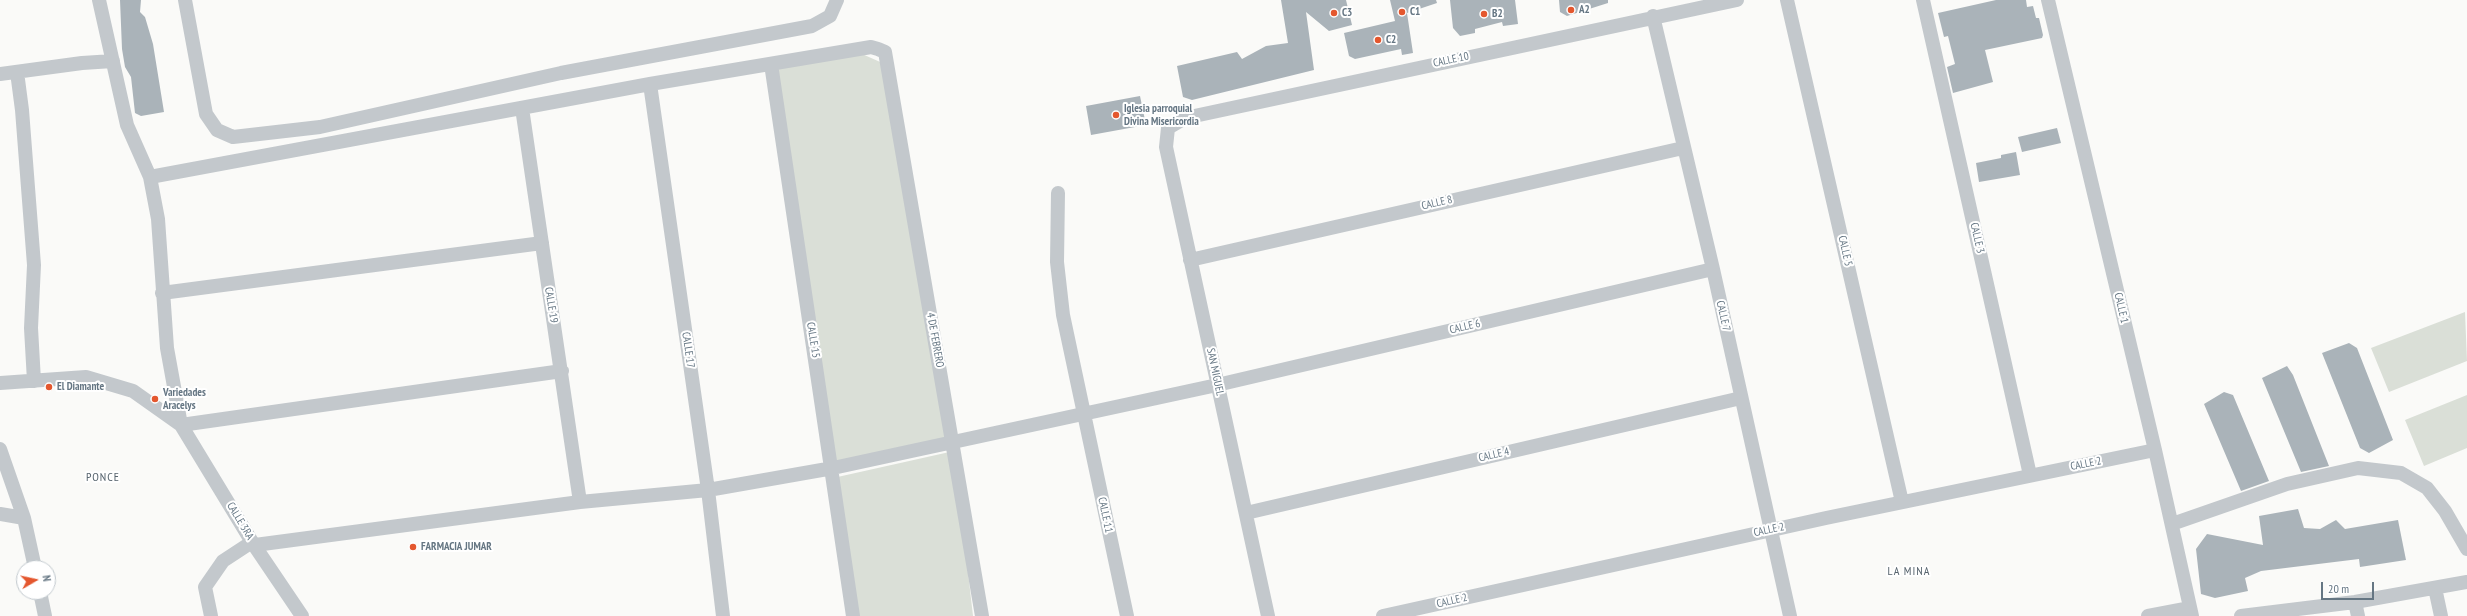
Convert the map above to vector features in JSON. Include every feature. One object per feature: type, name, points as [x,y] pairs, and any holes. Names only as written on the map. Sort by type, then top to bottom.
[{"type":"street","points":[[99,0],[127,125],[150,177],[158,219],[162,294],[167,348],[182,425]]},
{"type":"street","points":[[185,0],[206,114],[217,130],[233,137],[320,127],[561,73],[812,26],[830,16],[837,0]]},
{"type":"street","name":"CALLE 10","points":[[1168,128],[1184,118],[1653,16],[1737,0]]},
{"type":"street","name":"CALLE 5","points":[[1787,0],[1902,502]]},
{"type":"street","name":"CALLE 3","points":[[1923,0],[2030,475]]},
{"type":"street","name":"CALLE 1","points":[[2048,0],[2155,450],[2191,612]]},
{"type":"street","name":"CALLE 7","points":[[1653,16],[1683,148],[1713,269],[1790,616]]},
{"type":"street","name":"4 DE FEBRERO","points":[[771,64],[871,48],[885,52],[982,616]]},
{"type":"street","points":[[0,74],[82,63],[113,61]]},
{"type":"street","points":[[150,177],[650,84],[771,64]]},
{"type":"street","name":"CALLE 15","points":[[771,64],[833,468],[853,616]]},
{"type":"street","points":[[17,72],[22,110],[34,265],[31,328],[34,381]]},
{"type":"street","name":"CALLE 17","points":[[650,84],[708,490],[723,616]]},
{"type":"street","name":"CALLE 19","points":[[522,108],[562,371],[580,502]]},
{"type":"street","name":"SAN MIGUEL","points":[[1168,128],[1166,147],[1268,616]]},
{"type":"street","name":"CALLE 8","points":[[1190,260],[1683,148]]},
{"type":"street","name":"CALLE 11","points":[[1058,193],[1057,262],[1063,315],[1127,616]]},
{"type":"street","points":[[162,294],[542,243]]},
{"type":"street","name":"CALLE 6","points":[[254,543],[580,502],[708,490],[833,468],[953,444],[1217,385],[1713,269]]},
{"type":"street","points":[[0,383],[86,377],[133,391],[182,425],[562,371]]},
{"type":"street","name":"CALLE 4","points":[[1246,513],[1742,398]]},
{"type":"street","name":"CALLE 3RA","points":[[182,425],[254,543],[302,616]]},
{"type":"street","points":[[0,449],[24,518],[33,560]]},
{"type":"street","name":"CALLE 2","points":[[1384,616],[1902,502],[2155,450]]},
{"type":"street","points":[[2172,524],[2287,484],[2358,468],[2401,473],[2427,488],[2445,511],[2467,549]]},
{"type":"street","points":[[0,514],[24,518]]},
{"type":"street","points":[[211,616],[205,587],[223,560],[254,543]]},
{"type":"street","points":[[2241,616],[2356,609],[2435,588],[2467,582]]},
{"type":"street","points":[[2435,588],[2441,616]]},
{"type":"street","points":[[42,600],[45,616]]},
{"type":"street","points":[[2148,616],[2191,612]]},
{"type":"shaded area","points":[[853,50],[887,65],[947,445],[833,468],[772,70]]},
{"type":"shaded area","points":[[2465,312],[2467,361],[2389,392],[2371,348]]},
{"type":"shaded area","points":[[2467,395],[2467,448],[2424,466],[2405,420]]},
{"type":"shaded area","points":[[954,451],[973,616],[853,616],[833,478]]},
{"type":"building","points":[[120,0],[141,0],[140,12],[145,17],[153,44],[164,112],[141,116],[135,113],[131,77],[125,67],[122,49]]},
{"type":"building","points":[[1281,0],[1346,0],[1352,25],[1329,31],[1306,12],[1314,70],[1192,100],[1183,97],[1177,66],[1237,52],[1242,59],[1266,46],[1288,43]]},
{"type":"building","name":"C2","points":[[1390,0],[1436,0],[1437,3],[1407,13],[1413,53],[1402,55],[1401,49],[1355,59],[1349,56],[1344,33],[1395,21]]},
{"type":"building","name":"B2","points":[[1450,0],[1515,0],[1518,24],[1503,26],[1502,22],[1475,29],[1475,33],[1460,36],[1453,28]]},
{"type":"building","name":"A2","points":[[1559,0],[1608,0],[1608,3],[1567,16],[1560,12]]},
{"type":"building","points":[[1996,0],[2026,0],[2027,7],[2033,6],[2036,18],[2039,18],[2043,35],[2042,38],[1985,50],[1993,82],[1953,93],[1947,67],[1955,64],[1948,36],[1944,37],[1938,13]]},
{"type":"building","name":"Iglesia parroquial Divina Misericordia","points":[[1140,96],[1146,125],[1091,135],[1086,106]]},
{"type":"building","points":[[2057,128],[2061,143],[2022,152],[2018,137]]},
{"type":"building","points":[[2016,152],[2020,175],[1979,182],[1976,163],[2001,158],[2001,155]]},
{"type":"building","points":[[2349,343],[2357,348],[2393,440],[2369,453],[2360,448],[2322,353]]},
{"type":"building","points":[[2287,366],[2293,375],[2329,466],[2301,472],[2262,378]]},
{"type":"building","points":[[2224,392],[2233,395],[2269,481],[2241,491],[2204,404]]},
{"type":"building","points":[[2298,509],[2304,528],[2320,529],[2336,520],[2345,529],[2398,520],[2406,560],[2360,567],[2359,559],[2261,571],[2245,578],[2248,591],[2215,598],[2201,594],[2196,549],[2207,534],[2263,545],[2259,516]]},
{"type":"place","name":"A2","points":[[1571,10]]},
{"type":"place","name":"C1","points":[[1402,12]]},
{"type":"place","name":"C3","points":[[1334,13]]},
{"type":"place","name":"B2","points":[[1484,14]]},
{"type":"place","name":"C2","points":[[1378,40]]},
{"type":"place","name":"Iglesia parroquial Divina Misericordia","points":[[1116,115]]},
{"type":"place","name":"El Diamante","points":[[49,387]]},
{"type":"place","name":"Variedades Aracelys","points":[[155,399]]},
{"type":"place","name":"FARMACIA JUMAR","points":[[413,547]]},
{"type":"district","name":"PONCE","points":[[103,478]]},
{"type":"district","name":"LA MINA","points":[[1909,572]]}]
